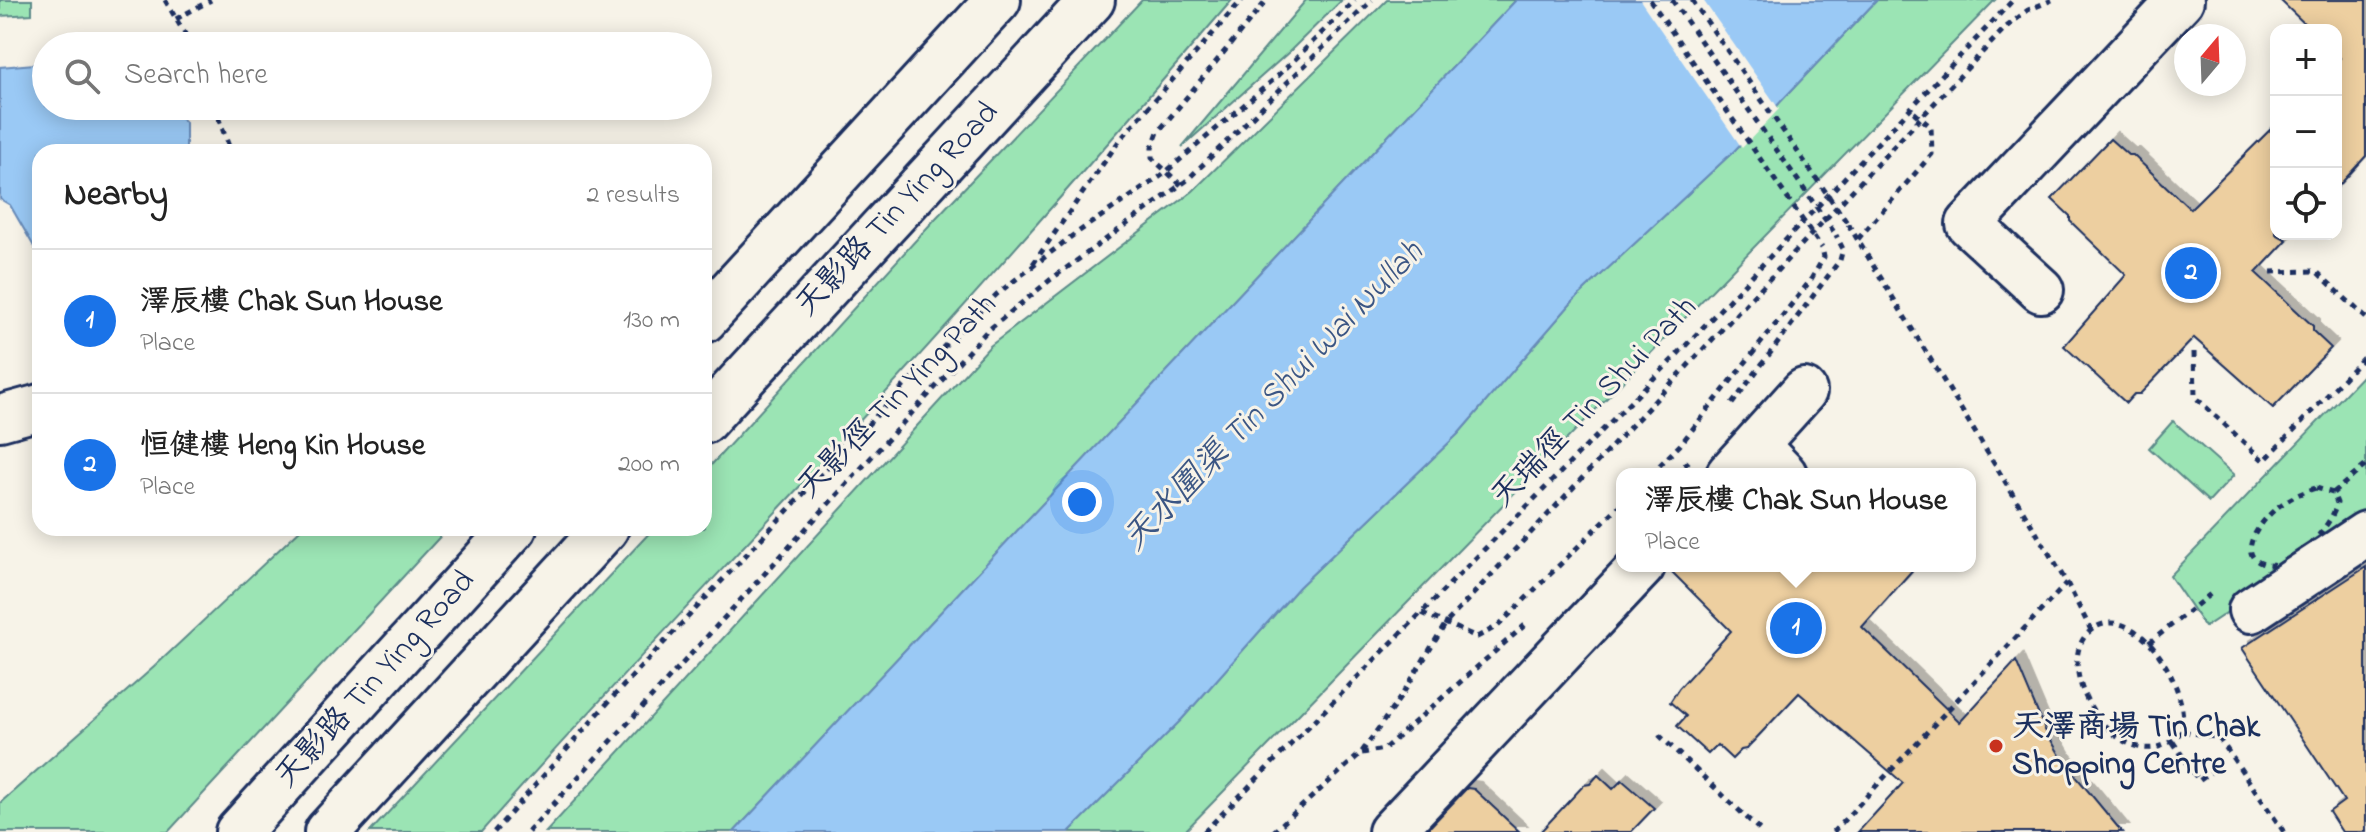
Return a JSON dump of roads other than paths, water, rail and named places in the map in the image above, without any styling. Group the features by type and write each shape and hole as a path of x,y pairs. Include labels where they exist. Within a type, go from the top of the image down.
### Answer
{"main road":[{"path":"712,311 998,0"},
{"name":"天影路 Tin Ying Road","path":"712,412 1092,0"},
{"path":"2041,290 1969,224 2181,0"},
{"path":"1740,463 1804,391"},
{"path":"0,418 32,409"},
{"path":"2236,598 2366,534"},
{"name":"天影路 Tin Ying Road","path":"238,832 507,536"},
{"name":"天影路 Tin Ying Road","path":"327,832 599,536"},
{"path":"1391,832 1636,572"}],"water":[{"name":"天水圍渠 Tin Shui Wai Nullah","path":"1516,0 1877,0 1734,151 1574,300 1458,434 1299,587 1182,719 1069,832 734,832"},
{"path":"32,64 32,120 183,120 186,123 186,144 32,144 32,243 10,205 0,199 0,67"}],"place":[{"name":"恒健樓 Heng Kin House","path":"2191,273"},
{"name":"澤辰樓 Chak Sun House","path":"1796,628"},
{"name":"天澤商場 Tin Chak Shopping Centre","path":"1996,746"}]}
